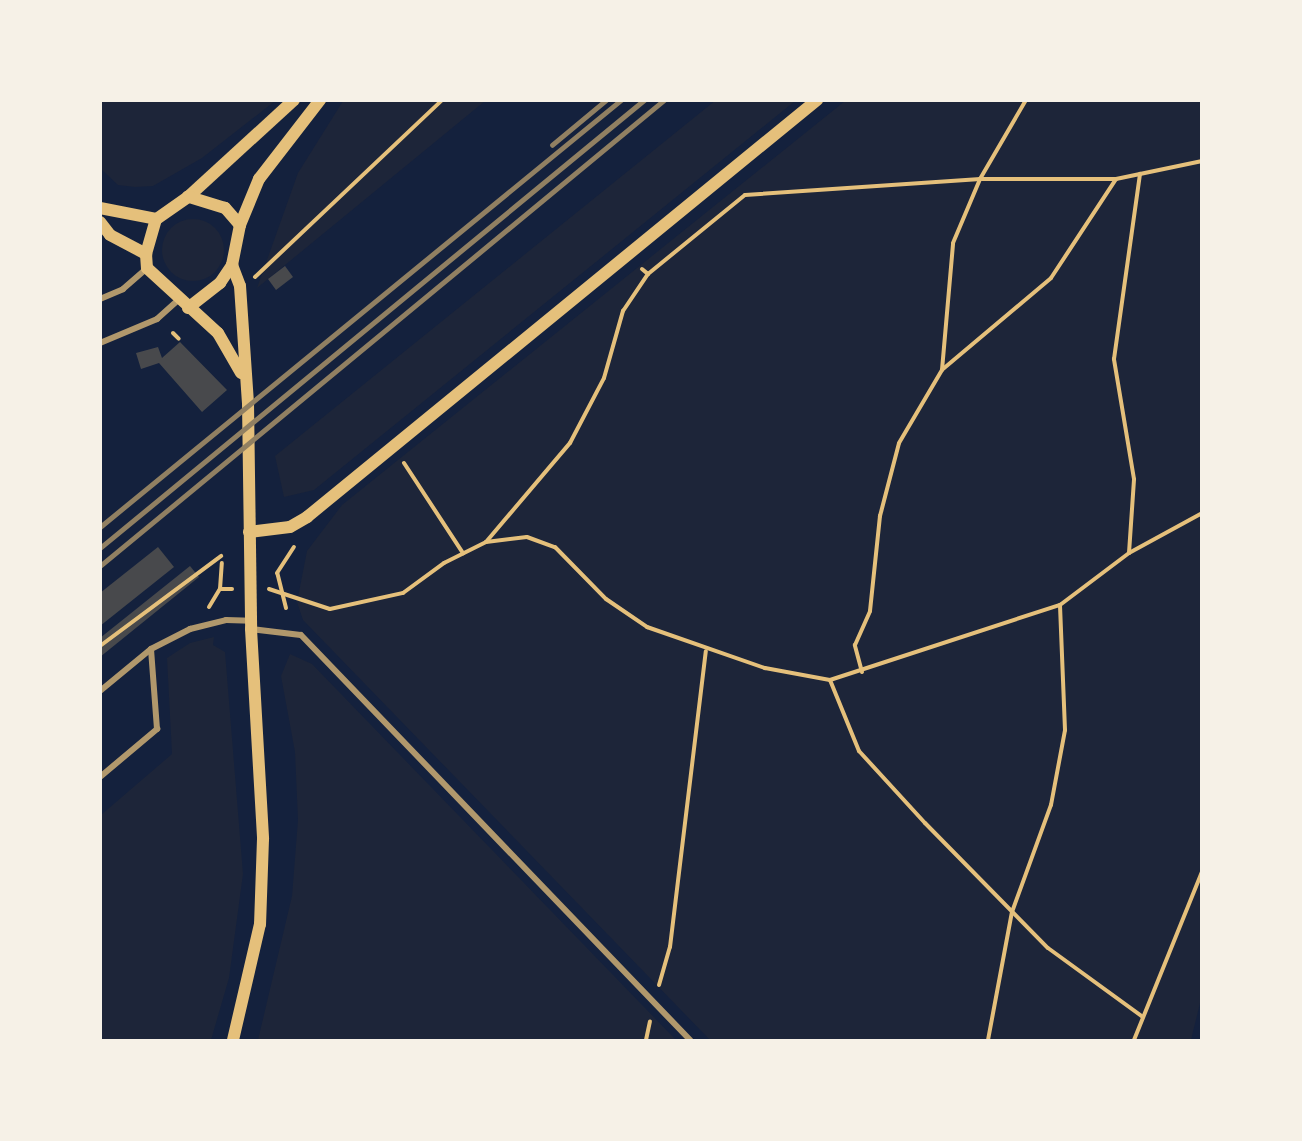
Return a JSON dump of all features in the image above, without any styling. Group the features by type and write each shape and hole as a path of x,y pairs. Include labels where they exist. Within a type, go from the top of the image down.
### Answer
{"main road":[{"path":"244,380 218,333 183,304 147,268 146,254 156,219 188,197 294,100"},
{"path":"183,304 220,283 232,265 240,225 259,180 320,100"},
{"path":"249,532 290,527 628,257 817,100"},
{"path":"188,197 225,208 240,225"},
{"path":"100,208 156,219"},
{"path":"100,222 110,235 146,254"},
{"path":"232,265 240,286 251,625 263,838 260,924 233,1041"}],"street":[{"path":"100,299 123,289 147,268"},
{"path":"100,343 156,319 183,304"},
{"path":"100,691 151,649 190,629 226,620 288,630 307,641 690,1041"},
{"path":"100,777 157,729 151,649"}],"path":[{"path":"434,108 436,100"},
{"path":"255,277 442,100"},
{"path":"942,370 953,243 980,179 1026,100"},
{"path":"486,542 570,443 604,378 623,311 648,274 745,195 980,179 1116,180 1202,161"},
{"path":"1129,553 1134,479 1114,359 1140,174"},
{"path":"862,672 855,645 870,611 880,516 899,443 942,370 1051,278 1116,180"},
{"path":"628,257 648,274"},
{"path":"173,333 179,339"},
{"path":"393,447 463,553"},
{"path":"269,589 278,589 330,609 403,593 463,553 486,542 527,537 555,547 606,599 647,627 706,651 830,680 862,672 1060,605 1129,553 1202,513"},
{"path":"100,646 221,556"},
{"path":"208,606 220,589 222,563"},
{"path":"281,564 278,589 286,608"},
{"path":"220,589 227,589"},
{"path":"988,1041 1012,912 1051,805 1065,730 1060,605"},
{"path":"646,1041 670,947 706,651"},
{"path":"830,680 859,751 1048,948 1143,1017"},
{"path":"1134,1041 1202,872"}],"shaded area":[{"path":"716,100 795,101 314,490 284,497 275,456"},
{"path":"100,101 275,101 202,158 153,186 135,187 118,185 101,169"},
{"path":"343,101 485,101 257,288 298,173"},
{"path":"845,101 1201,101 1202,995 1191,1040 710,1040 303,620 297,602 307,551 342,505"},
{"path":"193,219 210,224 215,228 219,233 224,250 219,267 215,272 210,276 193,281 176,276 171,272 167,267 162,250 167,233 171,228 176,224"},
{"path":"214,637 213,645 225,652 243,874 229,978 211,1040 101,1040 101,815 172,754 167,658 190,643"},
{"path":"290,654 312,664 676,1040 258,1040 292,896 298,820 295,752 281,676"}],"building":[{"path":"285,266 293,277 276,290 268,279"},
{"path":"180,342 227,390 202,412 159,363 141,369 136,353 158,347 162,358"},
{"path":"158,547 174,567 100,626 100,593"},
{"path":"190,566 199,577 100,657 100,638"}],"railway":[{"path":"552,145 606,100"},
{"path":"100,527 621,100"},
{"path":"100,548 644,100"},
{"path":"100,566 664,100"}]}
